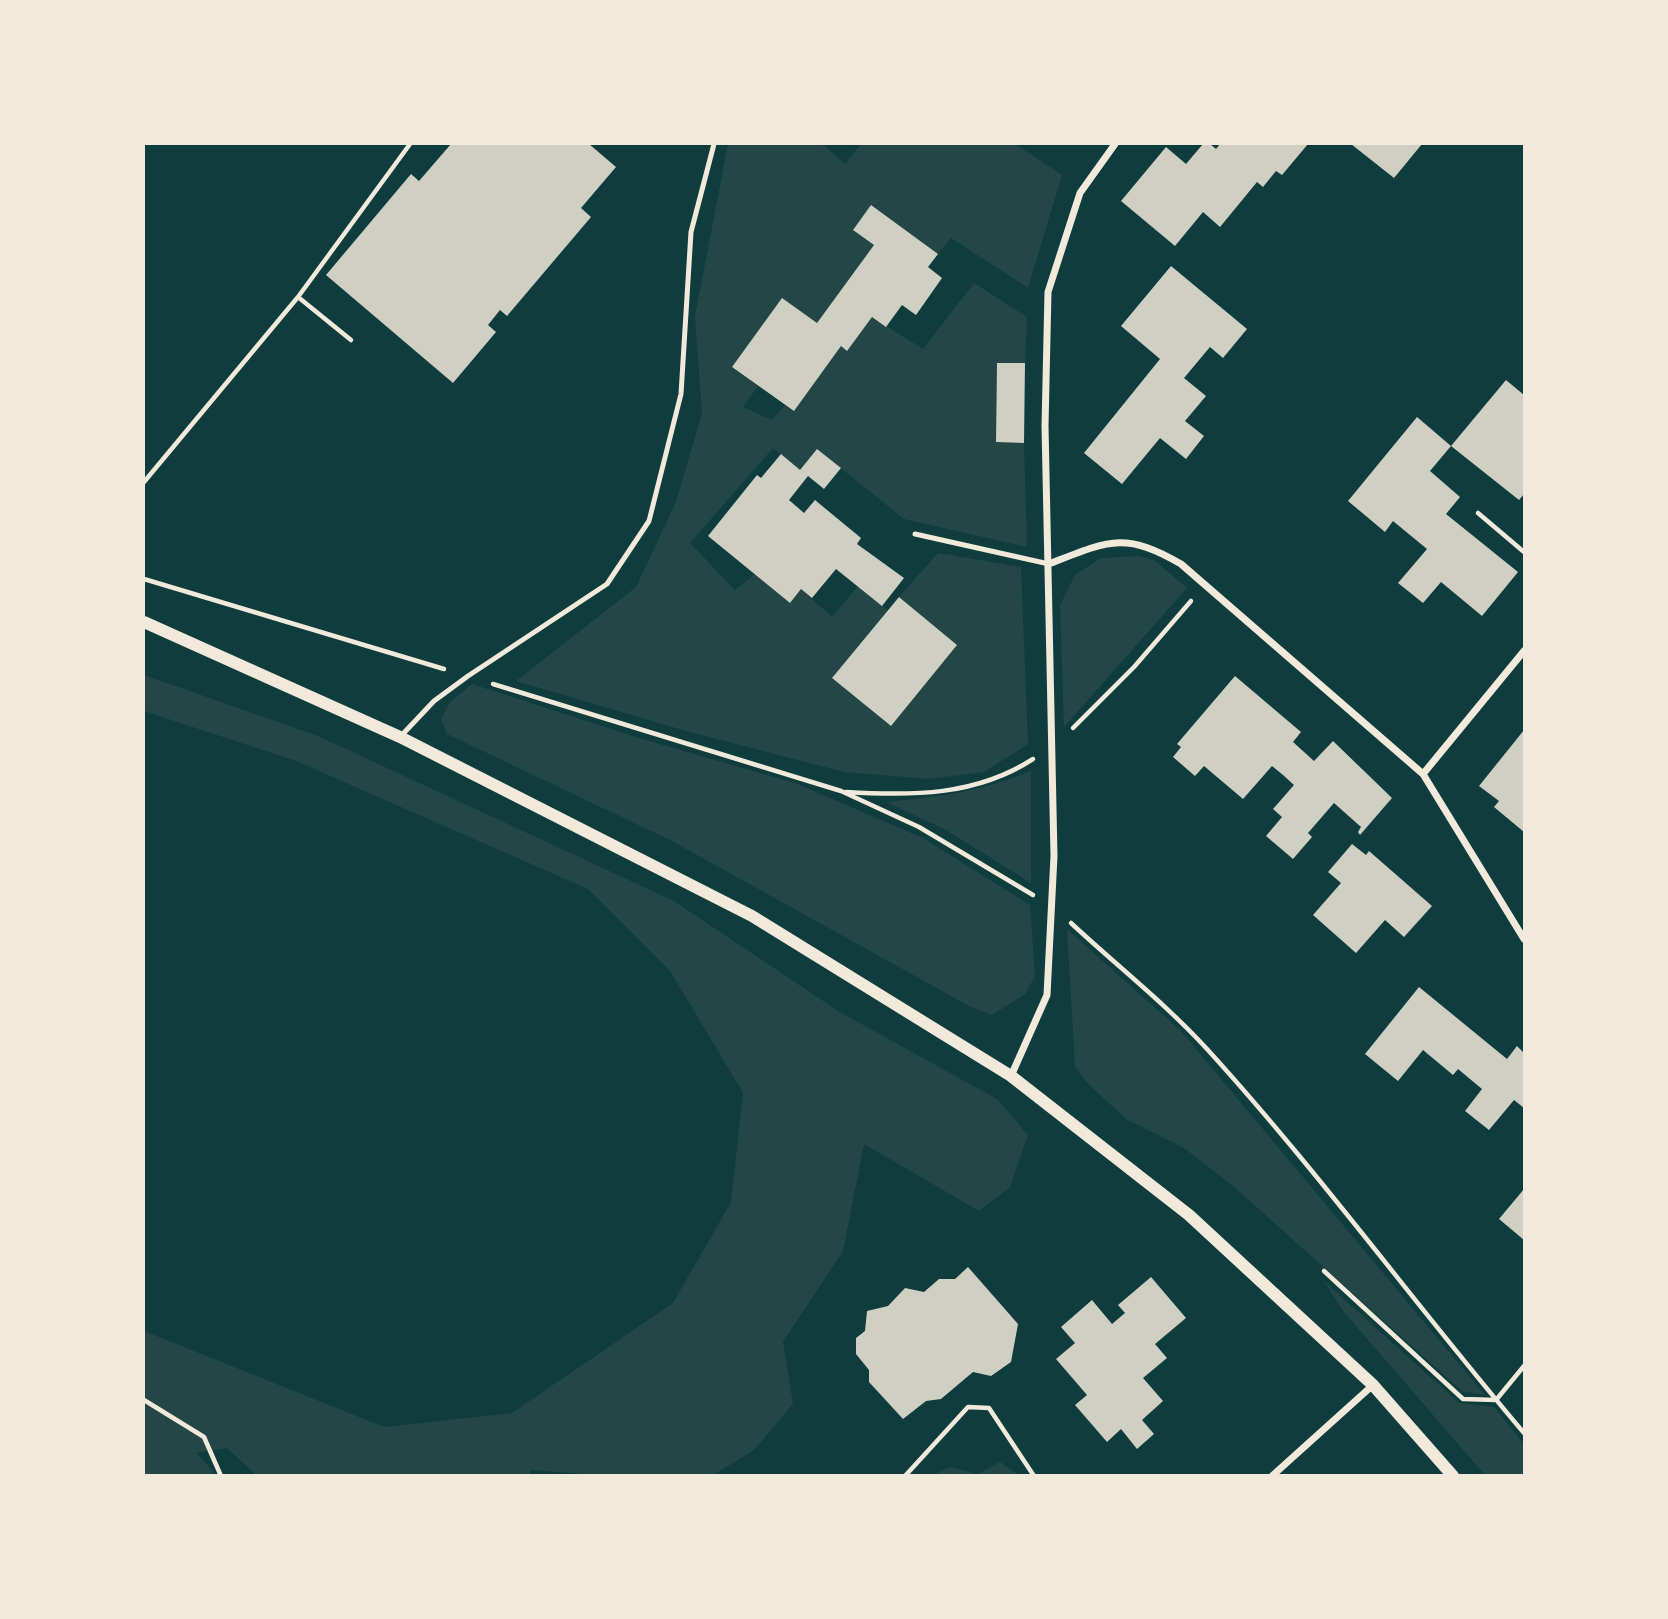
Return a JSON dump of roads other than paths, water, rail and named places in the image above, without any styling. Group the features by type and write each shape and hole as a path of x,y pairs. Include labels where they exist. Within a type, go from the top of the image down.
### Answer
{"street":[{"path":"1011,1076 1048,995 1054,856 1045,426 1048,292 1080,193 1115,144"},
{"path":"1049,564 1119,540 1150,546 1181,565 1423,774 1524,939"},
{"path":"144,622 400,737 752,916 1011,1076 1189,1215 1373,1385 1453,1475"},
{"path":"1423,774 1524,651"},
{"path":"1272,1475 1373,1385"}],"lane":[{"path":"400,737 434,701 607,584 649,521 681,394 691,232 714,144"},
{"path":"915,534 1049,564"}]}
